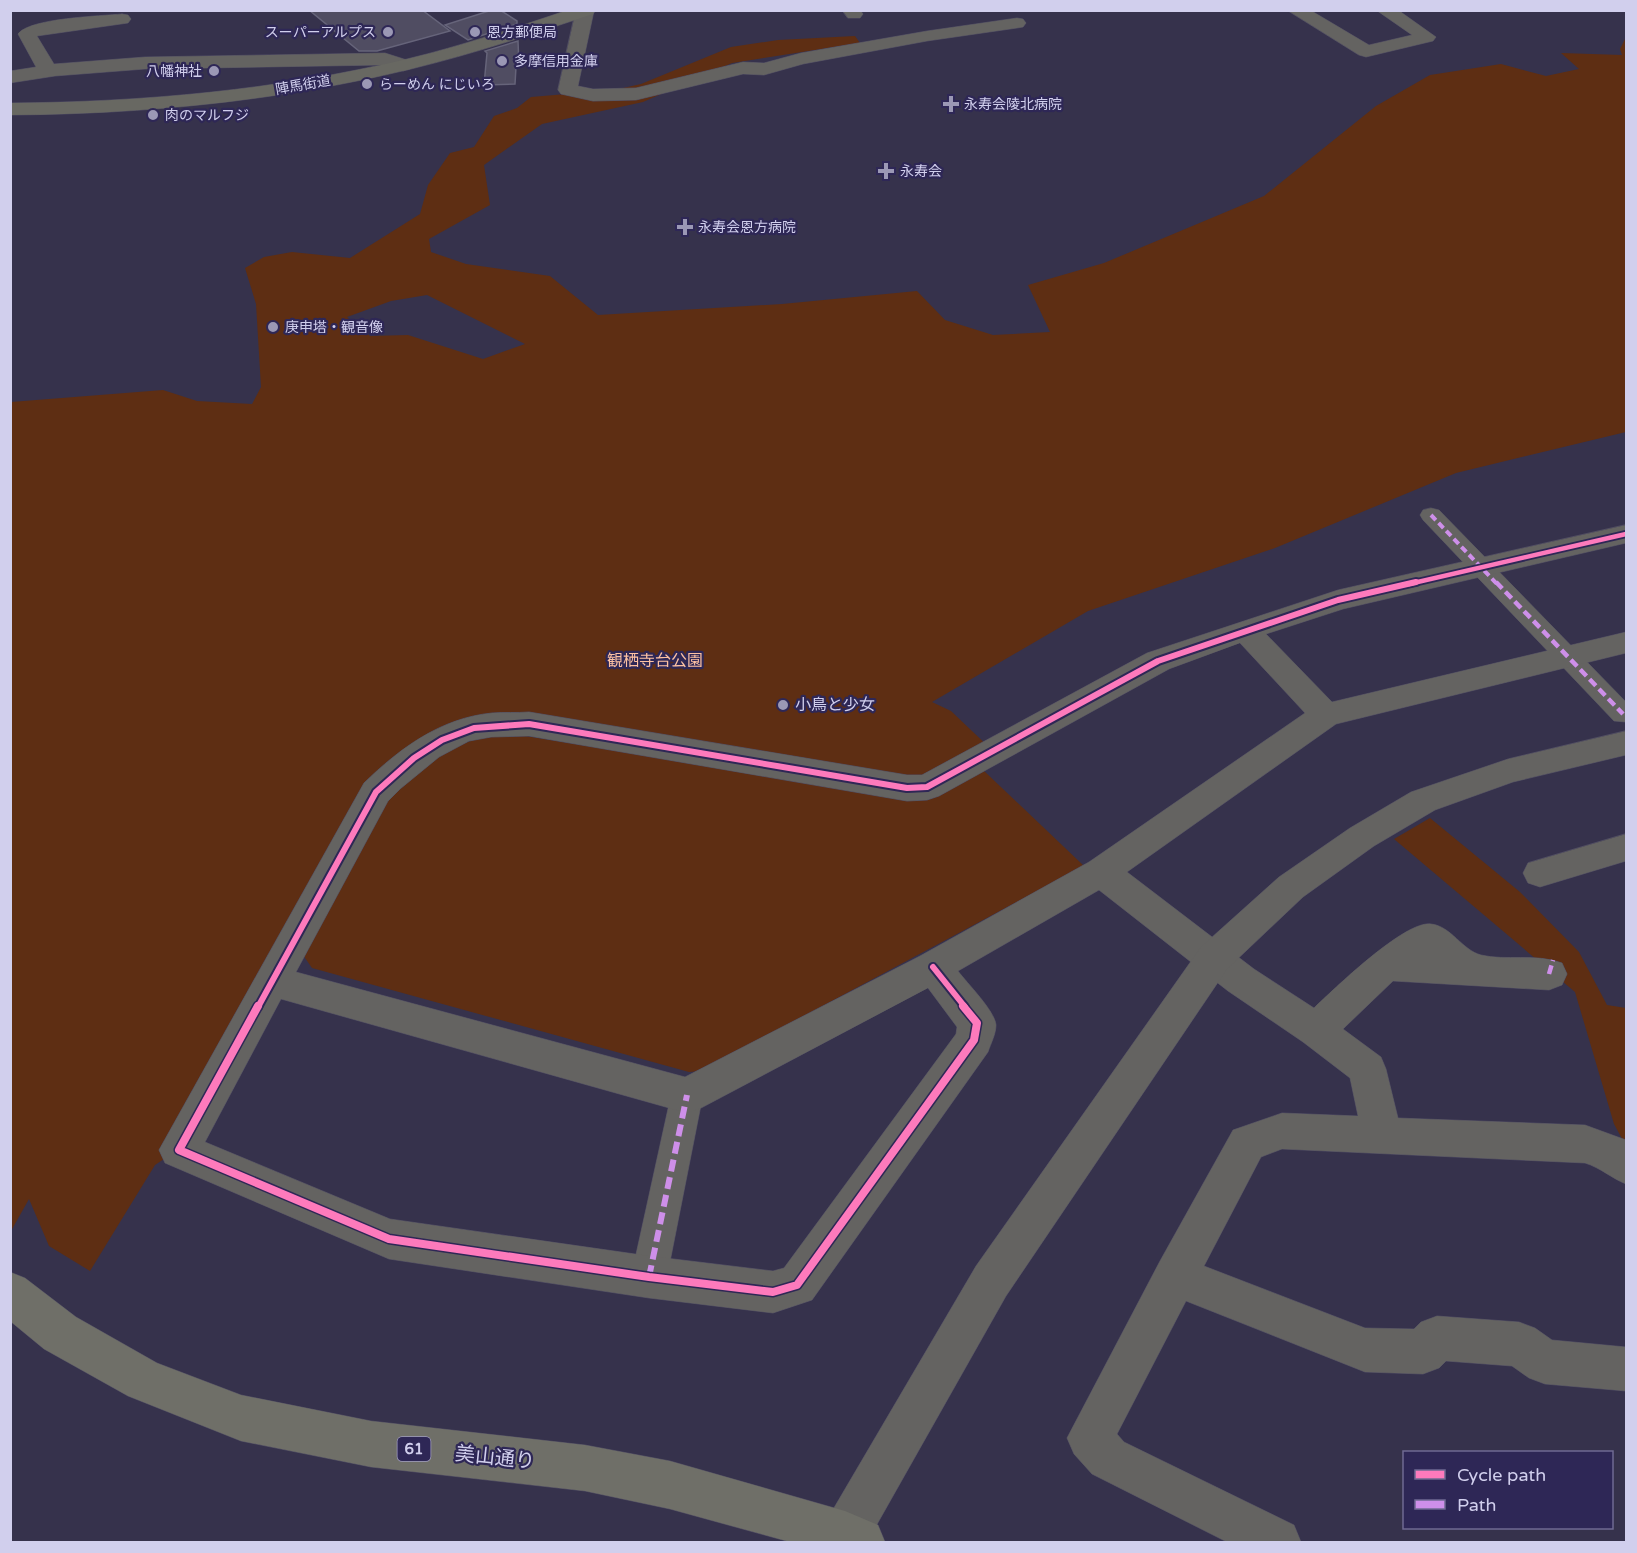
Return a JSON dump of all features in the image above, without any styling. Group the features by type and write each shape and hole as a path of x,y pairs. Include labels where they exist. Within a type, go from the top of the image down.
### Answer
{"main road":[{"name":"陣馬街道","path":"10,109 107,107 207,99 334,80 475,46 586,11"},
{"name":"美山通り","path":"10,1293 60,1333 144,1380 241,1418 371,1444 585,1468 670,1485 850,1540"}],"street":[{"path":"586,11 568,90 607,96 651,91 743,68 764,69 801,59 927,36 968,32 1017,23 1003,10"},
{"path":"1296,10 1366,51 1427,37 1385,10"},
{"path":"48,71 27,34 37,29 122,19"},
{"path":"10,76 48,71 179,62 331,61 370,58 385,59 403,65"},
{"path":"850,1540 991,1281 1214,958 1291,887 1362,837 1423,801 1625,729 1568,657 1431,515"},
{"path":"933,967 977,1023 974,1040 797,1285 773,1292 389,1239 179,1149 376,792 401,766 436,743 490,725 529,724 907,788 927,787 1158,661 1338,600 1626,534"},
{"path":"1245,630 1326,716"},
{"path":"273,981 687,1095 933,967 1101,872 1326,716 1626,643"},
{"path":"1540,873 1626,848"},
{"path":"1101,872 1241,980 1316,1030 1367,1069 1382,1135"},
{"path":"1316,1030 1385,965 1471,969 1551,967"},
{"path":"649,1276 687,1095"},
{"path":"1277,1542 1108,1458 1090,1438 1247,1143 1282,1131 1585,1144 1615,1154 1626,1165"},
{"path":"1175,1276 1365,1350 1423,1352 1437,1338 1519,1344 1545,1362 1626,1369"}],"green space":[{"name":"観栖寺台公園","path":"855,36 860,43 732,63 643,102 542,124 484,165 490,205 429,239 431,252 466,264 550,276 598,315 782,304 917,291 945,320 993,335 1050,332 1028,285 1104,263 1264,196 1376,106 1430,75 1501,64 1546,76 1579,69 1561,53 1622,55 1620,49 1626,37 1626,432 1456,473 1275,548 1088,611 932,702 951,711 993,751 927,787 490,725 401,766 179,1149 155,1165 90,1271 49,1246 29,1199 11,1231 11,402 163,390 197,401 252,404 261,387 256,304 245,268 264,257 292,252 350,258 420,214 428,185 450,153 474,147 494,116 517,108 531,97 614,90 641,84 731,47 778,40","holes":["427,295 525,344 483,359 408,335 370,336 347,317 391,301"]},
{"path":"506,733 904,796 982,769 1084,866 701,1071 689,1072 312,968 303,955 385,800 450,748 480,738"},
{"path":"1430,818 1520,892 1579,952 1607,1005 1626,1008 1626,1146 1614,1124 1575,992 1394,839"}],"building":[{"name":"スーパーアルプス","path":"309,10 422,10 450,31 377,51 359,51"},
{"name":"恩方郵便局","path":"492,10 500,10 517,21 517,24 468,40 445,25"},
{"name":"多摩信用金庫","path":"518,41 519,67 516,67 515,84 484,85 487,53 485,51"}],"marked path":[{"path":"1431,515 1623,714"},
{"path":"1549,974 1553,960"},
{"path":"649,1277 687,1095"}],"cycle path":[{"path":"933,967 977,1023 974,1040 797,1285 773,1292 649,1277 389,1239 179,1150 376,792 400,768 428,748 458,733 491,725 529,724 907,788 927,787 1158,661 1338,600 1626,534"}],"place":[{"name":"スーパーアルプス","path":"388,32"},
{"name":"恩方郵便局","path":"475,32"},
{"name":"多摩信用金庫","path":"502,61"},
{"name":"八幡神社","path":"214,71"},
{"name":"らーめん にじいろ","path":"367,84"},
{"name":"永寿会陵北病院","path":"951,104"},
{"name":"肉のマルフジ","path":"153,115"},
{"name":"永寿会","path":"886,171"},
{"name":"永寿会恩方病院","path":"685,227"},
{"name":"庚申塔・観音像","path":"273,327"},
{"name":"小鳥と少女","path":"783,705"}]}
